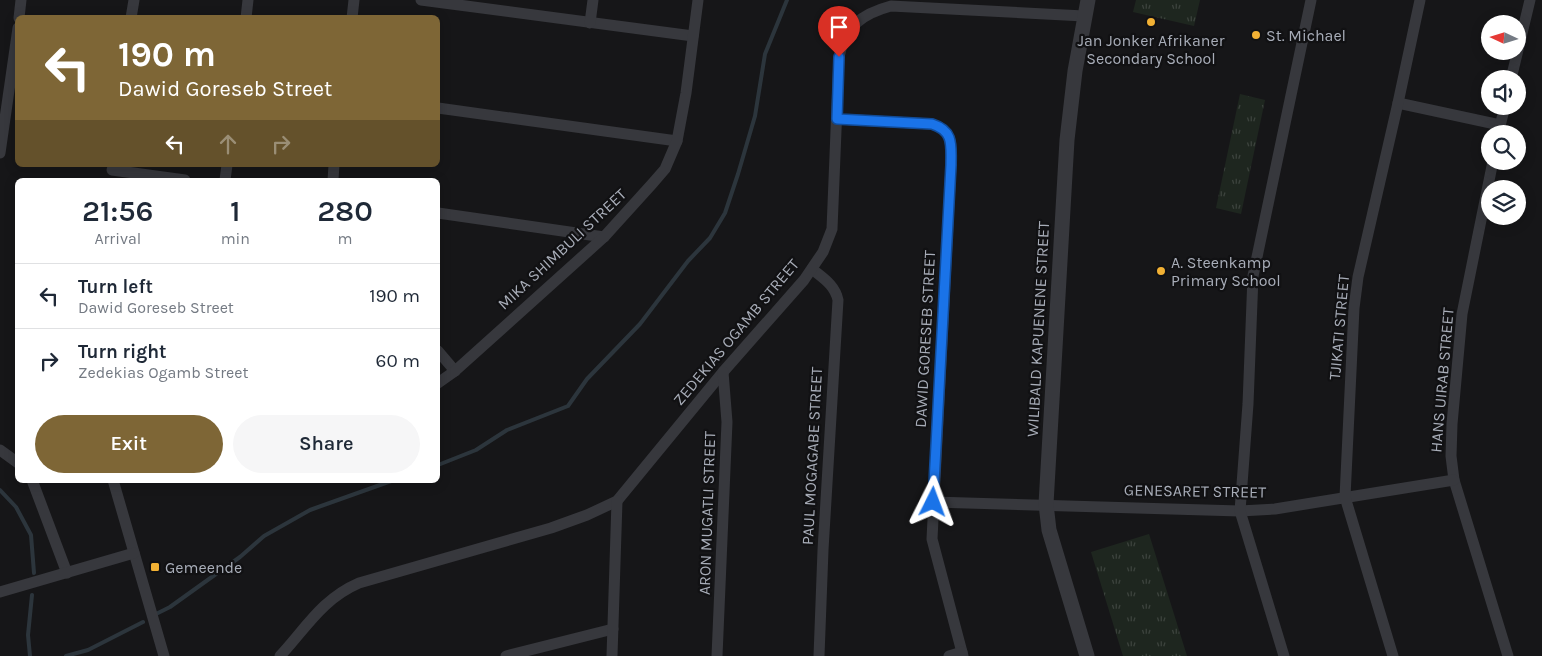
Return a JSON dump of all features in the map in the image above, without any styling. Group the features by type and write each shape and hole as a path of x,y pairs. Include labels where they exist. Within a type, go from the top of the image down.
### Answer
{"street":[{"path":"20,15 22,0"},
{"path":"132,15 134,0"},
{"path":"246,15 248,0"},
{"path":"352,15 354,0"},
{"path":"422,0 693,36"},
{"path":"590,23 592,0"},
{"name":"MIKA SHIMBULI STREET","path":"440,382 455,371 604,236 659,176 669,160 677,141 698,0"},
{"name":"WILIBALD KAPUENENE STREET","path":"1087,656 1049,530 1046,504 1068,132 1075,71 1088,0"},
{"path":"1284,656 1240,510 1248,404 1254,270 1311,0"},
{"name":"TJIKATI STREET","path":"1393,656 1345,497 1356,292 1420,0"},
{"path":"1514,70 1530,0"},
{"name":"ZEDEKIAS OGAMB STREET","path":"280,656 324,605 347,588 551,528 587,515 617,501 723,372 804,280 827,244 832,229 838,71 842,45 846,34 855,24 871,12 891,6 1084,16"},
{"path":"0,154 15,49"},
{"path":"1398,103 1483,125"},
{"path":"440,108 677,141"},
{"name":"DAWID GORESEB STREET","path":"837,119 932,124 946,130 949,137 951,165 932,539 962,654"},
{"name":"HANS UIRAB STREET","path":"1491,170 1462,314 1451,456 1454,480 1508,656"},
{"path":"112,172 168,178"},
{"path":"440,213 604,236"},
{"name":"PAUL MOGAGABE STREET","path":"812,269 833,286 838,300 823,550 819,656"},
{"path":"440,353 455,371"},
{"name":"ARON MUGATLI STREET","path":"717,656 727,422 723,372"},
{"path":"0,450 15,461"},
{"name":"GENESARET STREET","path":"933,502 1240,510 1275,509 1454,480"},
{"path":"33,483 67,572"},
{"path":"114,483 164,656"},
{"path":"612,656 617,501"},
{"path":"0,592 134,553"},
{"path":"506,656 613,629"},
{"path":"949,656 962,654"}],"green space":[{"path":"1136,0 1200,0 1194,26 1133,12"},
{"path":"1240,94 1265,100 1241,214 1216,208"},
{"path":"1149,534 1187,656 1123,656 1091,552"}],"waterway":[{"path":"440,464 476,450 507,430 568,406 587,379 640,324 688,261 710,238 725,213 738,174 755,116 765,54 787,0"},
{"path":"156,614 170,607 240,557 264,536 310,510 386,483"},
{"path":"0,490 16,507 31,535 34,573"},
{"path":"30,656 28,635 32,595"},
{"path":"66,656 88,650 143,622"}],"place":[{"name":"Jan Jonker Afrikaner Secondary School","path":"1151,22"},
{"name":"St. Michael","path":"1256,35"},
{"name":"A. Steenkamp Primary School","path":"1161,271"},
{"name":"Gemeende","path":"155,567"}],"route":[{"path":"839,57 837,119 932,124 946,130 949,137 951,165 933,502"}]}
